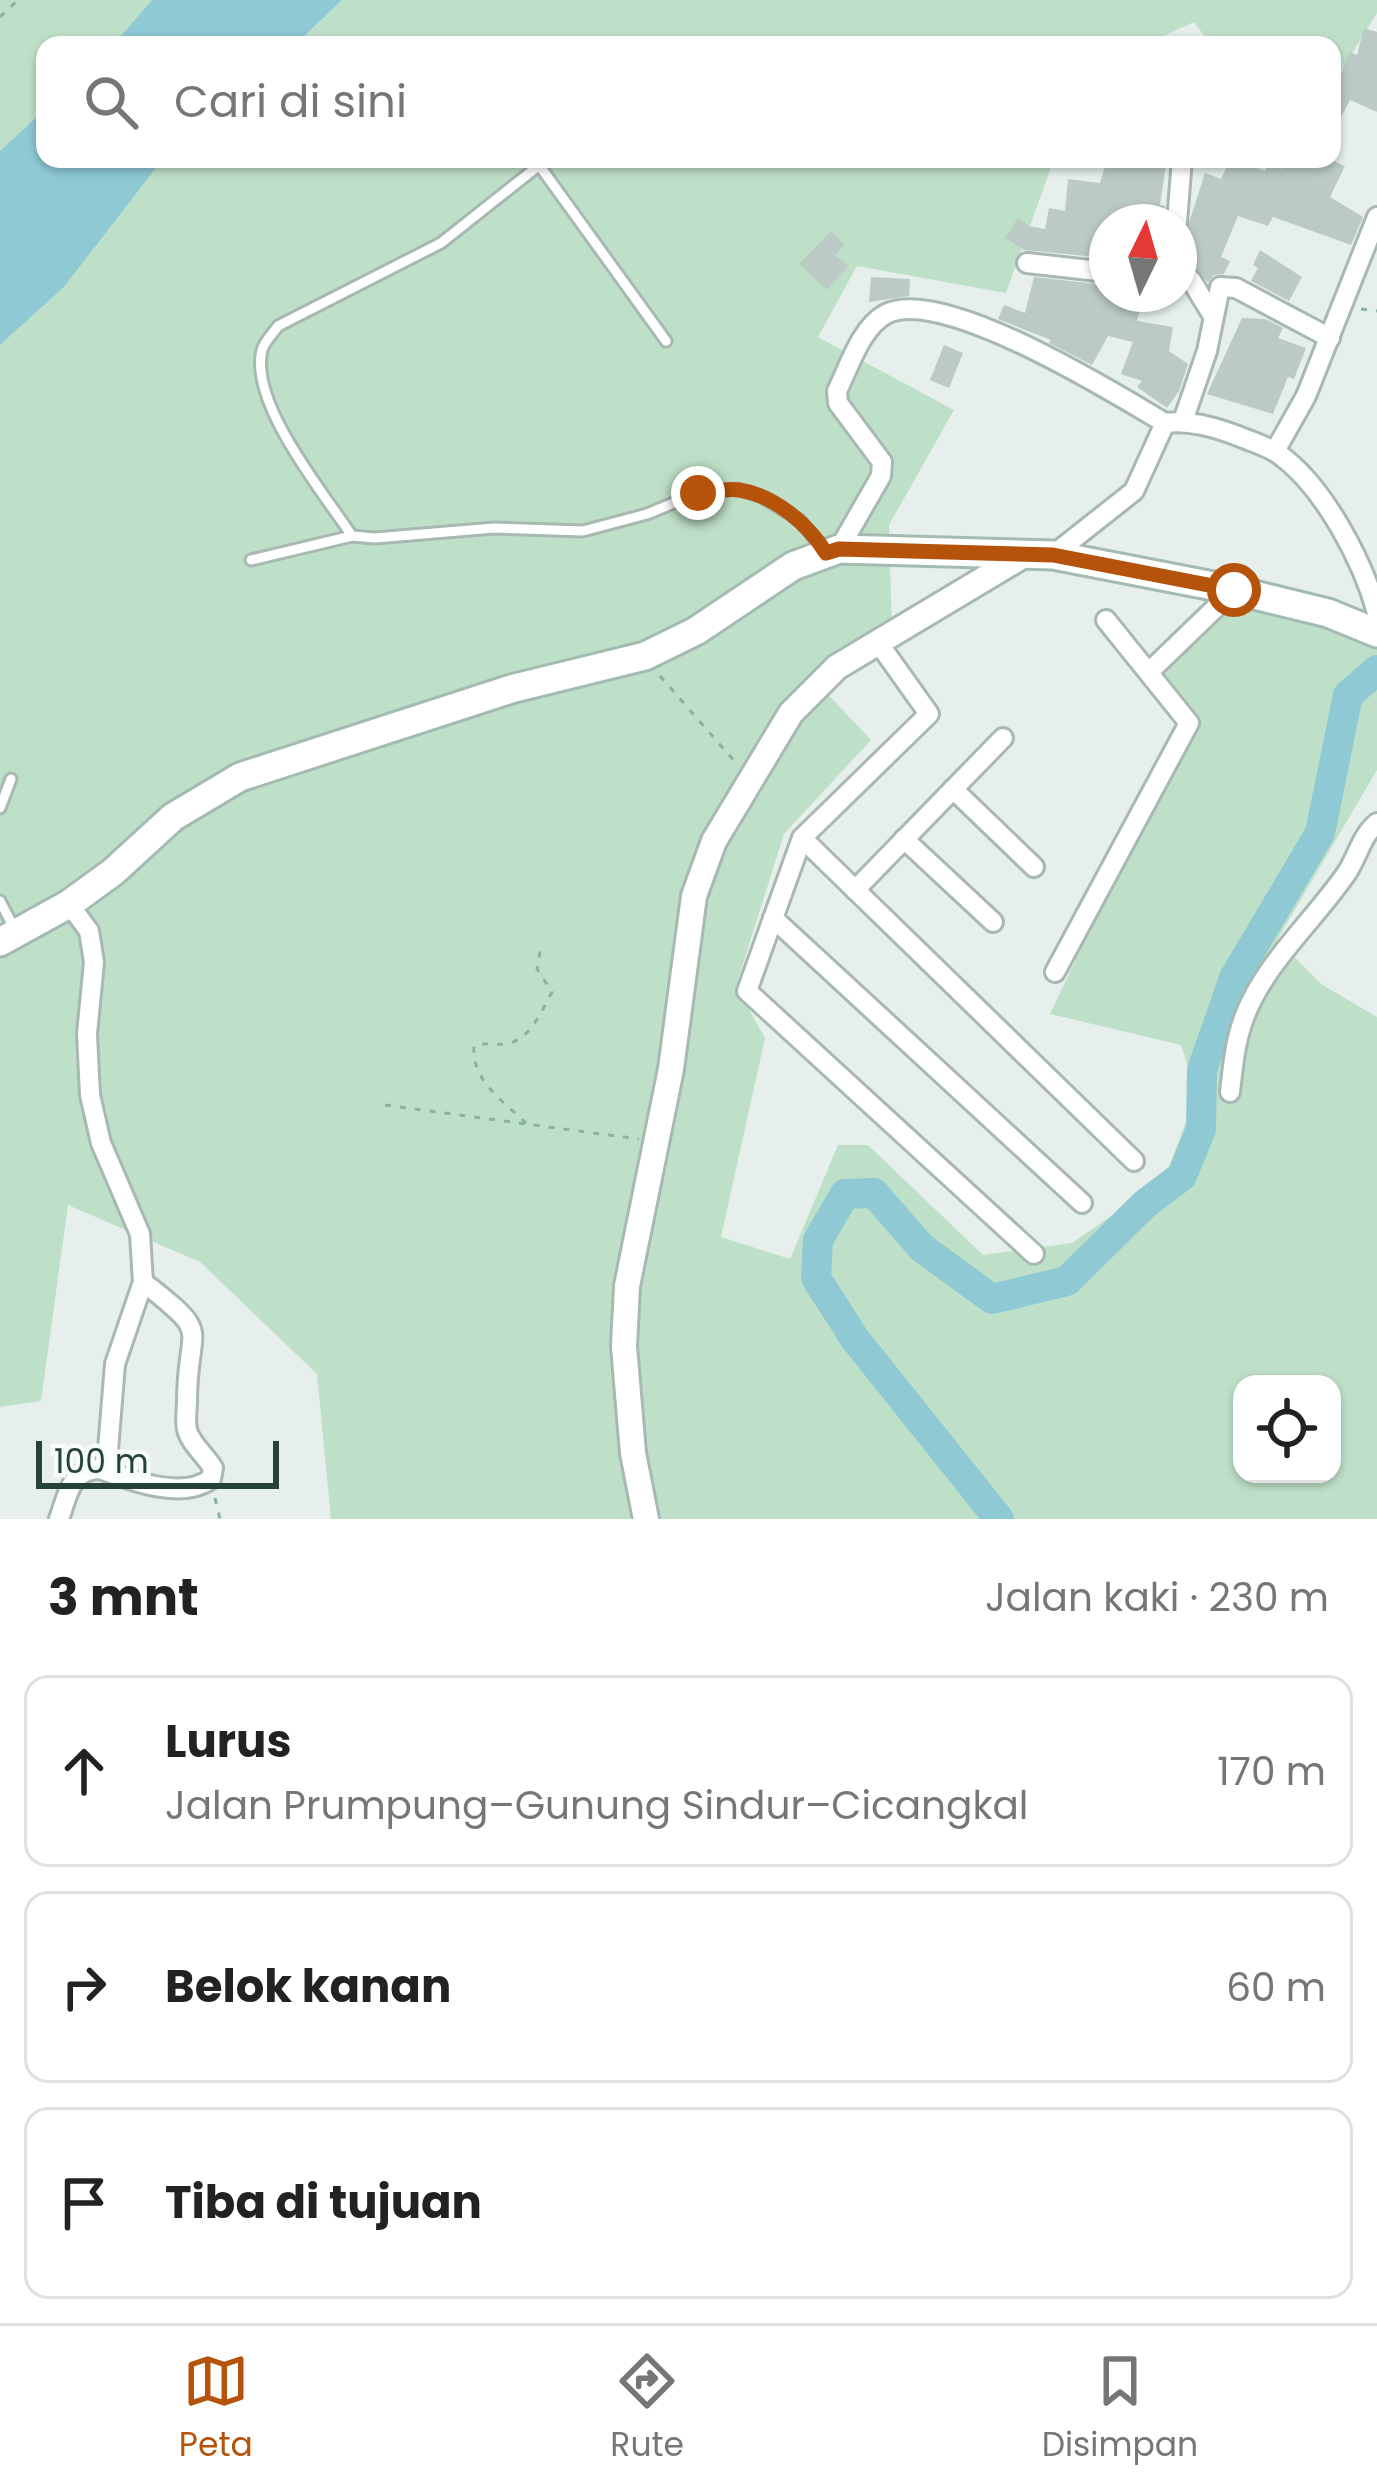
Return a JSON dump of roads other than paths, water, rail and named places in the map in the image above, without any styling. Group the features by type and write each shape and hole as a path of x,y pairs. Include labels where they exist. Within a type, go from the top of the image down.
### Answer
{"main road":[{"path":"8,937 69,904 113,872 173,817 240,777 511,689 645,656 696,631 793,566 832,551 1053,555 1234,590 1328,613 1377,633"}],"street":[{"path":"1178,204 1181,168"},
{"path":"1275,452 1306,396 1377,217"},
{"path":"1027,262 1089,270"},
{"path":"1053,555 1135,491 1207,351 1220,287 1228,285 1330,338"},
{"path":"1197,290 1213,316"},
{"path":"832,551 881,476 882,462 838,403 837,391 872,324 890,311 926,310 978,325 1174,422 1226,432 1275,452 1312,487 1353,550 1377,613"},
{"path":"646,1519 633,1453 624,1346 627,1286 671,1069 694,896 714,841 802,701 837,667 1024,555"},
{"path":"1148,672 1234,590"},
{"path":"1055,972 1190,723 1106,620"},
{"path":"877,640 928,714 802,838 747,991 1034,1254"},
{"path":"855,890 1003,737"},
{"path":"953,789 1034,867"},
{"path":"1230,1092 1235,1044 1246,1012 1377,823"},
{"path":"802,838 1134,1161"},
{"path":"904,839 994,922"},
{"path":"69,904 88,932 94,962 87,1034 90,1095 101,1143 140,1234 143,1282 115,1364 107,1462 100,1469"},
{"path":"773,918 1082,1203"},
{"path":"59,1519 74,1477 84,1469 176,1489 198,1489 212,1479 213,1468 187,1433 187,1379 194,1329 183,1313 143,1282"}],"lane":[{"path":"352,536 276,422 264,394 262,349 278,326 441,243 535,168"},
{"path":"547,168 666,341"},
{"path":"251,560 352,536 494,528 583,531 647,514 698,493 737,489 760,496 800,520 832,551"},
{"path":"0,808 11,779"},
{"path":"0,901 8,937"}],"water":[{"path":"152,0 342,0 304,36 121,36"},
{"path":"36,117 36,168 156,168 64,287 0,345 0,151"}],"waterway":[{"path":"999,1519 855,1339 816,1278 818,1240 845,1194 874,1193 922,1248 992,1299 1067,1281 1145,1204 1182,1176 1201,1129 1202,1070 1234,978 1320,833 1348,695 1377,670"}]}
